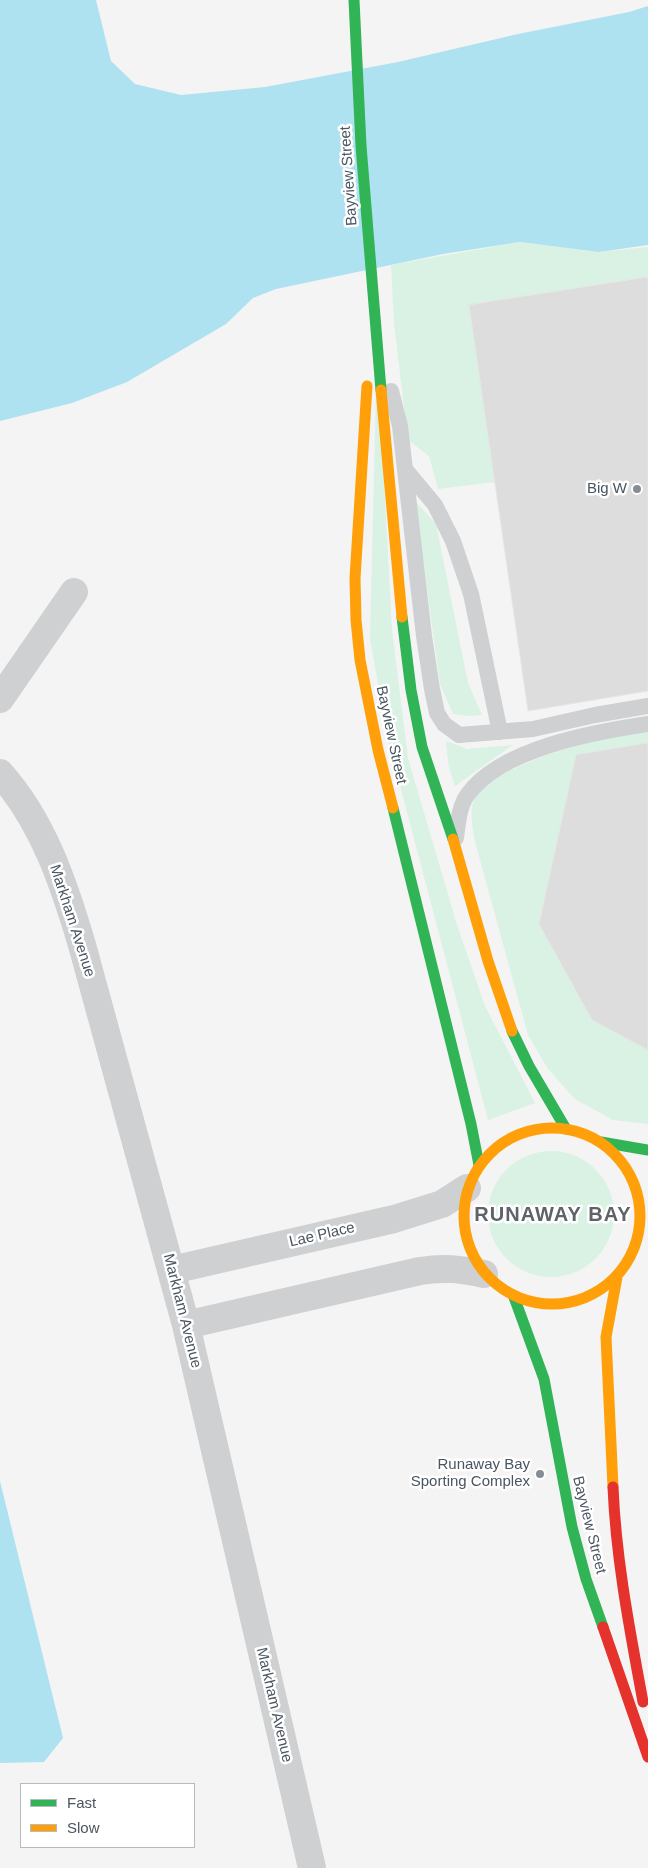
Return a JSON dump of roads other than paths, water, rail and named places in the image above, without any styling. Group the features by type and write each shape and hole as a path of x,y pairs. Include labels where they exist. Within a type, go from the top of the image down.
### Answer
{"main road":[{"name":"Bayview Street","path":"345,0 355,48"},
{"name":"Bayview Street","path":"354,0 355,48 373,301 402,618 411,688 426,762 455,846 486,956 511,1029 566,1129"},
{"name":"Bayview Street","path":"373,301 355,578 356,620 360,660 378,750 470,1124 473,1177"},
{"path":"541,1128 566,1129 584,1134 600,1142 622,1162 636,1187 641,1216 636,1244 628,1262 617,1277 599,1291 579,1300 557,1305 535,1303 514,1297 498,1287 484,1274 471,1255 464,1233 463,1210 473,1177 496,1147 517,1135 541,1128"},
{"path":"600,1142 648,1150"},
{"path":"636,1244 648,1237"},
{"name":"Bayview Street","path":"617,1277 606,1337 614,1516 626,1610 648,1730"},
{"name":"Bayview Street","path":"514,1297 544,1379 567,1501 586,1579 648,1757"}],"street":[{"path":"0,699 74,592"},
{"name":"Markham Avenue","path":"0,773 17,792 46,844 67,894 186,1325 312,1868"},
{"name":"Lae Place","path":"172,1270 394,1219 442,1204 473,1177"},
{"path":"186,1325 420,1271 455,1268 484,1274"}],"lane":[{"path":"377,349 400,426 424,636 437,713 444,724 459,735 500,732 533,729 595,715 648,706"},
{"path":"405,469 435,505 452,541 471,594 500,732"},
{"path":"455,846 460,816 467,795 495,770 527,755 571,739 599,732 648,724"}],"water":[{"path":"0,0 96,0 111,61 135,84 181,95 265,87 398,62 518,34 629,12 648,6 648,245 599,252 520,242 443,254 276,289 253,298 226,324 127,382 72,403 0,421"},
{"path":"0,1481 63,1738 44,1762 0,1763"}],"place":[{"name":"Big W","path":"637,489"},
{"name":"Runaway Bay Sporting Complex","path":"540,1474"}],"district":[{"name":"RUNAWAY BAY","path":"553,1215"}]}
